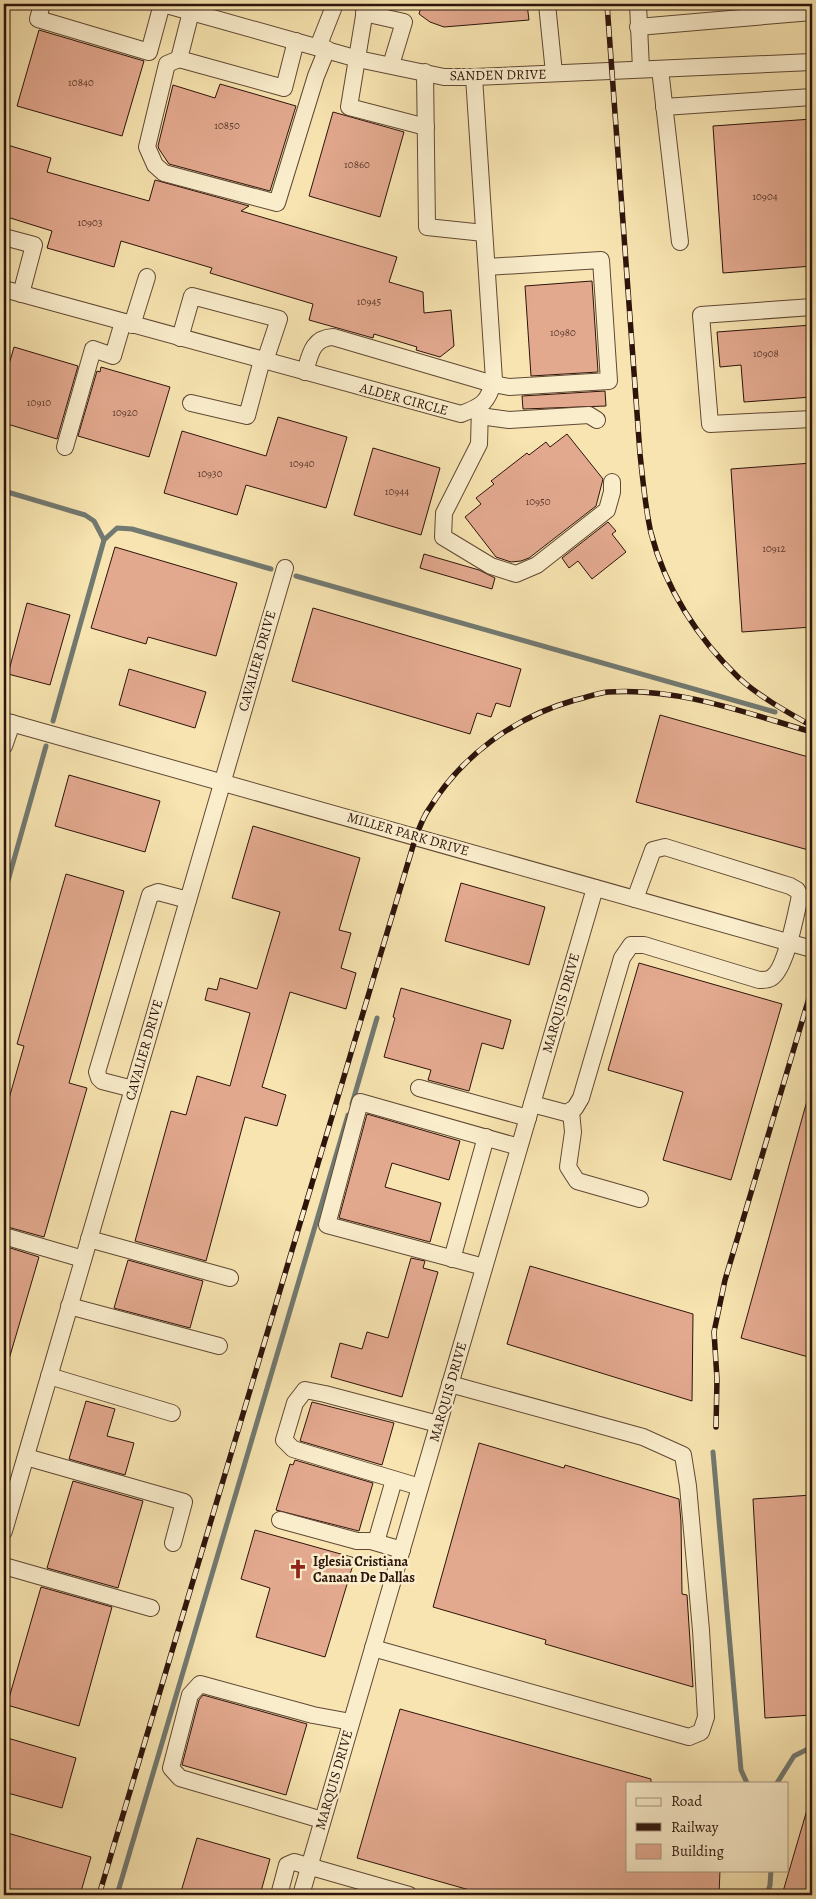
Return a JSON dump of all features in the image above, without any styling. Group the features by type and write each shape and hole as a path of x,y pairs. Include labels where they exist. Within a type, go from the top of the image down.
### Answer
{"street":[{"path":"42,4 38,19 149,52 162,4"},
{"name":"SANDEN DRIVE","path":"162,4 192,8 358,59 444,76 474,77 812,62"},
{"path":"296,40 284,88 179,59 167,64 147,147 155,165 164,174 277,203 316,76 335,4"},
{"path":"547,4 554,73"},
{"path":"638,4 641,70"},
{"path":"179,59 192,8"},
{"path":"391,65 404,22 365,9 349,108 426,127"},
{"path":"638,27 812,12"},
{"path":"660,69 680,242"},
{"path":"425,72 427,227 484,233"},
{"path":"474,77 494,380 490,395 480,412 478,444 444,514 443,537 491,566 516,574 538,565 607,510 612,492 612,482"},
{"path":"664,107 812,97"},
{"path":"4,237 34,245 21,294"},
{"path":"305,372 312,350 318,341 325,337 332,337 509,387 609,381 601,260 487,267"},
{"path":"65,447 93,349 113,356 147,277"},
{"name":"ALDER CIRCLE","path":"4,289 461,414 480,412"},
{"path":"180,338 192,296 278,319 263,360 247,416 191,403"},
{"path":"812,307 701,315 710,424 812,419"},
{"path":"480,412 509,420 589,415 597,420"},
{"name":"CAVALIER DRIVE","path":"4,1531 284,568"},
{"path":"4,746 8,722"},
{"name":"MILLER PARK DRIVE","path":"8,722 812,949"},
{"path":"419,1088 530,1111 566,1113 571,1111 576,1108 581,1098 622,958 631,945 644,946 759,980 773,978 789,943 800,896 797,890 790,886 665,847 653,850 635,899"},
{"name":"MARQUIS DRIVE","path":"301,1895 595,888"},
{"path":"133,1089 102,1081 97,1072 150,895 158,892 188,900"},
{"path":"484,1267 327,1225 360,1102 519,1147"},
{"path":"571,1111 573,1132 568,1167 577,1181 640,1199"},
{"path":"452,1259 486,1137"},
{"path":"4,1236 83,1259"},
{"path":"89,1239 230,1278"},
{"path":"69,1306 219,1346"},
{"path":"49,1376 172,1413"},
{"path":"373,1648 689,1736 700,1732 706,1717 701,1630 688,1486 683,1455 643,1437 450,1384"},
{"path":"419,1491 392,1486 293,1449 284,1440 295,1403 305,1390 438,1424"},
{"path":"26,1457 184,1502 173,1543"},
{"path":"376,1542 392,1486"},
{"path":"280,1520 356,1541 376,1542 402,1550"},
{"path":"4,1566 151,1608"},
{"path":"322,1820 180,1778 171,1768 190,1695 200,1684 312,1715 351,1722"},
{"path":"279,1895 287,1865 294,1862 408,1895"}],"building":[{"path":"422,4 527,4 529,20 444,27 430,22 419,14"},
{"path":"39,30 144,61 122,136 17,106"},
{"path":"220,84 296,106 270,191 169,164 159,149 158,146 173,85 215,98"},
{"path":"333,112 404,132 380,217 309,196"},
{"path":"812,119 812,266 723,273 713,126"},
{"path":"4,144 51,158 47,172 149,201 155,180 249,206 241,211 397,257 389,282 423,292 424,313 451,310 454,346 440,357 416,350 417,347 374,334 373,338 309,320 313,304 210,273 212,268 121,241 114,267 47,248 52,231 4,216"},
{"path":"592,281 598,372 531,376 525,286"},
{"path":"812,325 812,397 744,402 741,365 720,367 717,332"},
{"path":"14,347 78,366 57,439 4,423 4,382"},
{"path":"101,367 170,387 149,457 78,436 97,371 100,372"},
{"path":"605,391 606,406 523,409 522,396"},
{"path":"278,417 347,437 326,508 246,485 237,515 164,493 182,431 266,456"},
{"path":"567,434 603,479 596,506 529,558 511,562 496,557 465,517 481,504 476,498 494,484 491,481 527,453 529,455 546,442 550,447"},
{"path":"373,448 440,468 421,535 354,515"},
{"path":"812,463 812,627 742,632 731,469"},
{"path":"608,522 616,531 612,534 626,552 592,579 578,561 569,568 562,558"},
{"path":"115,547 237,583 216,656 148,637 146,644 91,628"},
{"path":"424,554 479,570 495,578 492,589 420,568"},
{"path":"27,603 70,615 50,685 8,674"},
{"path":"313,608 521,669 510,707 496,703 491,717 477,713 470,734 292,681"},
{"path":"129,669 206,692 195,728 119,705"},
{"path":"660,715 812,758 812,851 636,802"},
{"path":"69,775 160,801 145,852 55,826"},
{"path":"253,826 360,858 339,930 351,933 341,968 356,973 346,1009 290,992 262,1087 286,1095 277,1126 245,1117 206,1261 135,1241 171,1111 186,1115 197,1076 230,1086 250,1013 205,1000 208,988 217,990 220,978 257,989 280,912 232,898"},
{"path":"66,874 124,891 69,1083 87,1088 44,1237 4,1226 4,1116 24,1046 17,1044"},
{"path":"461,883 545,907 529,965 445,941"},
{"path":"639,963 782,1004 731,1180 663,1160 683,1092 608,1070"},
{"path":"401,988 511,1020 503,1049 482,1043 469,1091 428,1080 431,1070 384,1057"},
{"path":"808,1097 812,1098 812,1358 741,1338"},
{"path":"367,1114 460,1141 449,1180 392,1163 385,1187 441,1203 430,1242 339,1218"},
{"path":"4,1246 39,1257 7,1366 4,1365"},
{"path":"411,1258 425,1261 423,1268 438,1272 402,1397 331,1377 340,1343 362,1349 367,1332 388,1338"},
{"path":"128,1260 203,1281 190,1328 114,1308"},
{"path":"530,1266 693,1314 692,1401 507,1344"},
{"path":"86,1401 115,1409 107,1436 134,1443 125,1475 69,1459"},
{"path":"312,1402 394,1423 382,1465 300,1441"},
{"path":"479,1443 564,1468 565,1465 679,1499 682,1594 687,1595 693,1687 545,1644 546,1640 433,1607"},
{"path":"295,1460 373,1483 359,1531 276,1510 290,1464 293,1465"},
{"path":"73,1481 143,1501 118,1588 47,1568"},
{"path":"812,1495 812,1715 765,1718 753,1499"},
{"path":"255,1530 355,1558 325,1657 256,1637 270,1588 241,1579"},
{"path":"41,1587 112,1607 79,1726 7,1705"},
{"path":"203,1695 307,1724 286,1795 182,1765 199,1700"},
{"path":"400,1709 651,1779 651,1782 626,1782 626,1872 720,1872 719,1895 487,1895 357,1858"},
{"path":"4,1737 76,1758 62,1808 4,1792"},
{"path":"809,1803 812,1803 812,1895 782,1895"},
{"path":"4,1832 91,1857 80,1895 4,1895"},
{"path":"197,1838 270,1859 260,1895 180,1895"}],"waterway":[{"path":"4,491 85,515 94,521 104,540"},
{"path":"53,721 104,540 117,528 132,529 271,569"},
{"path":"296,576 775,712"},
{"path":"4,895 46,746"},
{"path":"352,1104 377,1018"},
{"path":"117,1895 348,1115"},
{"path":"713,1452 741,1770 747,1782"},
{"path":"778,1782 794,1756 812,1747"},
{"path":"767,1895 771,1872"}],"railway":[{"path":"607,4 640,454 651,533 657,553 674,593 710,647 739,678 756,692 812,726"},
{"path":"99,1895 416,836 427,812 457,772 492,741 511,728 553,707 600,693 660,693 686,697 812,732"},
{"path":"716,1427 717,1379 714,1332 725,1280 812,988"}],"place":[{"name":"Iglesia Cristiana Canaan De Dallas","path":"298,1569"}]}
